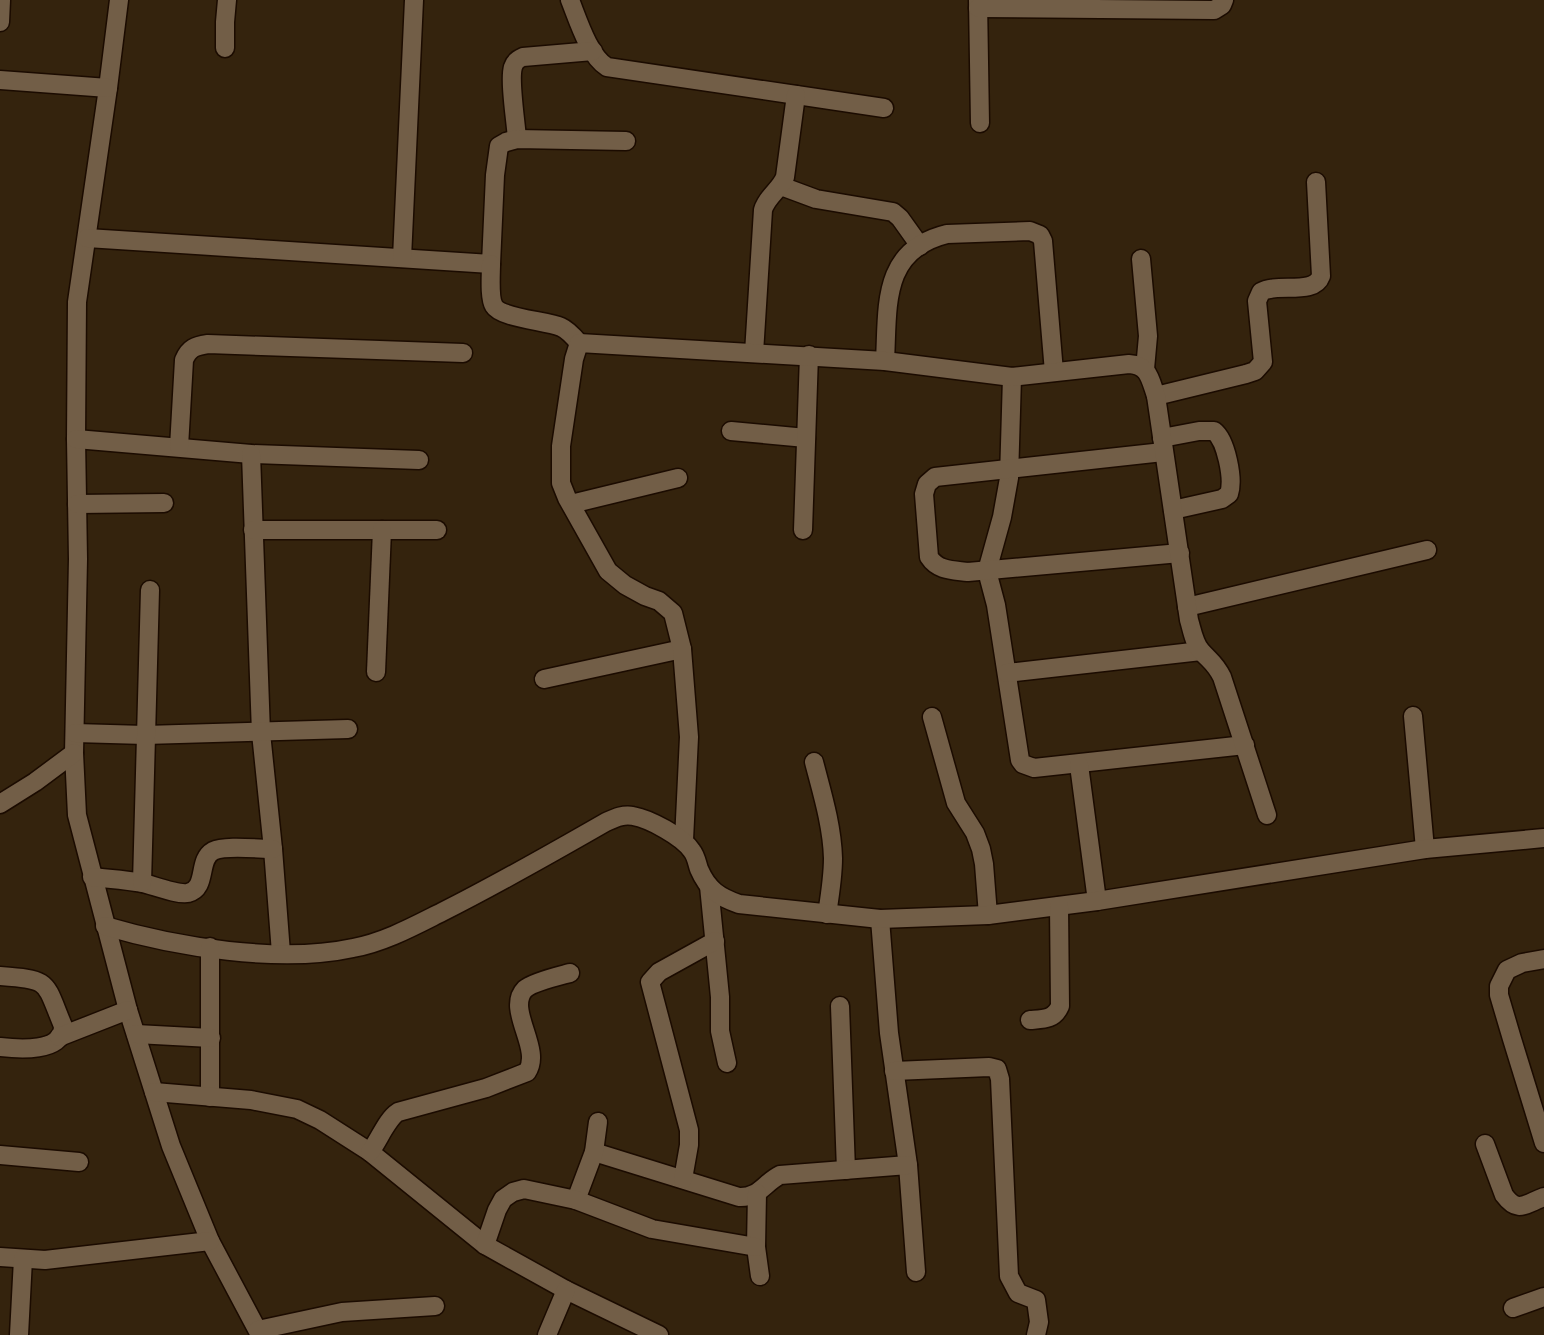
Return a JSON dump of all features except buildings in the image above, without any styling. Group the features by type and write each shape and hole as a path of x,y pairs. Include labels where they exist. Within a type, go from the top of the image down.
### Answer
{"street":[{"path":"0,22 1,0"},
{"path":"119,0 77,302 78,560 74,753 76,816 128,1010 171,1146 210,1241 259,1333 342,1312 435,1306"},
{"path":"225,48 227,0"},
{"path":"402,258 414,0"},
{"path":"570,0 593,51 600,62 607,67 884,108"},
{"path":"980,123 978,4 1207,11 1222,5 1224,0"},
{"path":"517,139 513,68 517,60 523,57 593,51"},
{"path":"0,80 108,88"},
{"path":"754,353 763,210 766,202 781,186 785,177 796,95"},
{"path":"626,141 517,139 499,146 491,264 492,297 496,309 507,314 563,328 579,342 885,361 1012,377 1129,364 1145,369"},
{"path":"1156,396 1246,374 1255,370 1263,362 1257,301 1261,292 1270,288 1311,286 1319,281 1321,276 1316,182"},
{"path":"781,186 816,199 893,212 920,246"},
{"path":"885,361 888,303 894,276 900,263 909,253 935,237 947,234 1030,231 1040,235 1044,241 1054,372"},
{"path":"87,238 491,264"},
{"path":"1141,259 1148,336 1145,369 1156,396 1193,636 1201,651 1215,662 1222,677 1268,815"},
{"path":"579,342 574,358 560,455 561,483 608,571 635,590 659,601 673,614 682,649 689,737 684,840"},
{"path":"179,447 184,360 188,351 194,347 208,344 463,353"},
{"path":"803,530 809,355"},
{"path":"1012,377 1009,468 1002,518 987,571 996,605 1020,760 1023,764 1034,768 1079,765 1245,745"},
{"path":"731,431 806,438"},
{"path":"1173,510 1222,499 1229,494 1232,478 1222,440 1214,431 1198,431 1163,445 935,477 927,484 924,494 929,557 934,565 940,568 968,572 987,571 1180,553"},
{"path":"76,439 251,454 419,460"},
{"path":"251,454 261,733 281,953"},
{"path":"571,504 678,478"},
{"path":"76,504 164,503"},
{"path":"253,530 437,530"},
{"path":"376,672 382,530"},
{"path":"1187,607 1427,550"},
{"path":"142,883 150,590"},
{"path":"544,679 682,649"},
{"path":"1007,674 1201,651"},
{"path":"932,717 956,803 975,832 981,849 988,915"},
{"path":"1413,717 1425,849"},
{"path":"75,733 145,735 348,729"},
{"path":"0,804 74,753"},
{"path":"814,762 827,813 832,846 833,876 827,914"},
{"path":"1079,765 1097,901"},
{"path":"105,926 134,935 258,953 316,954 346,950 398,934 474,896 606,822 622,816 634,816 684,840 693,852 701,872 718,896 739,904 880,919 988,915 1097,901 1425,849 1544,838"},
{"path":"92,877 142,883 186,894 195,890 200,884 206,858 211,852 220,849 273,849"},
{"path":"710,886 720,997 720,1031 727,1063"},
{"path":"1030,1020 1053,1017 1060,1006 1059,906"},
{"path":"880,919 889,1033 908,1165 916,1272"},
{"path":"683,1179 689,1145 688,1130 650,982 659,972 714,941"},
{"path":"210,947 210,1096"},
{"path":"1544,959 1522,963 1507,970 1499,986 1499,995 1544,1143"},
{"path":"370,1152 384,1132 389,1120 398,1112 486,1088 527,1072 531,1060 519,1007 521,994 529,987 570,973"},
{"path":"0,976 26,978 43,983 48,988 63,1026 60,1037"},
{"path":"840,1006 846,1170"},
{"path":"0,1047 24,1050 36,1048 128,1010"},
{"path":"136,1034 211,1038"},
{"path":"894,1071 989,1067 997,1069 1000,1079 1009,1276 1018,1293 1036,1300 1039,1322 1036,1335"},
{"path":"154,1092 272,1103 297,1109 320,1120 370,1152 485,1245 566,1290 659,1335"},
{"path":"576,1200 594,1152 598,1122"},
{"path":"1485,1144 1504,1195 1509,1202 1519,1207 1544,1197"},
{"path":"594,1152 739,1197 757,1194 771,1179 780,1175 908,1165"},
{"path":"0,1155 79,1162"},
{"path":"485,1245 503,1198 524,1189 576,1200 652,1229 756,1247"},
{"path":"757,1194 756,1247 760,1276"},
{"path":"0,1257 45,1260 210,1241"},
{"path":"19,1335 23,1258"},
{"path":"547,1335 566,1290"},
{"path":"1513,1308 1544,1297"}]}
